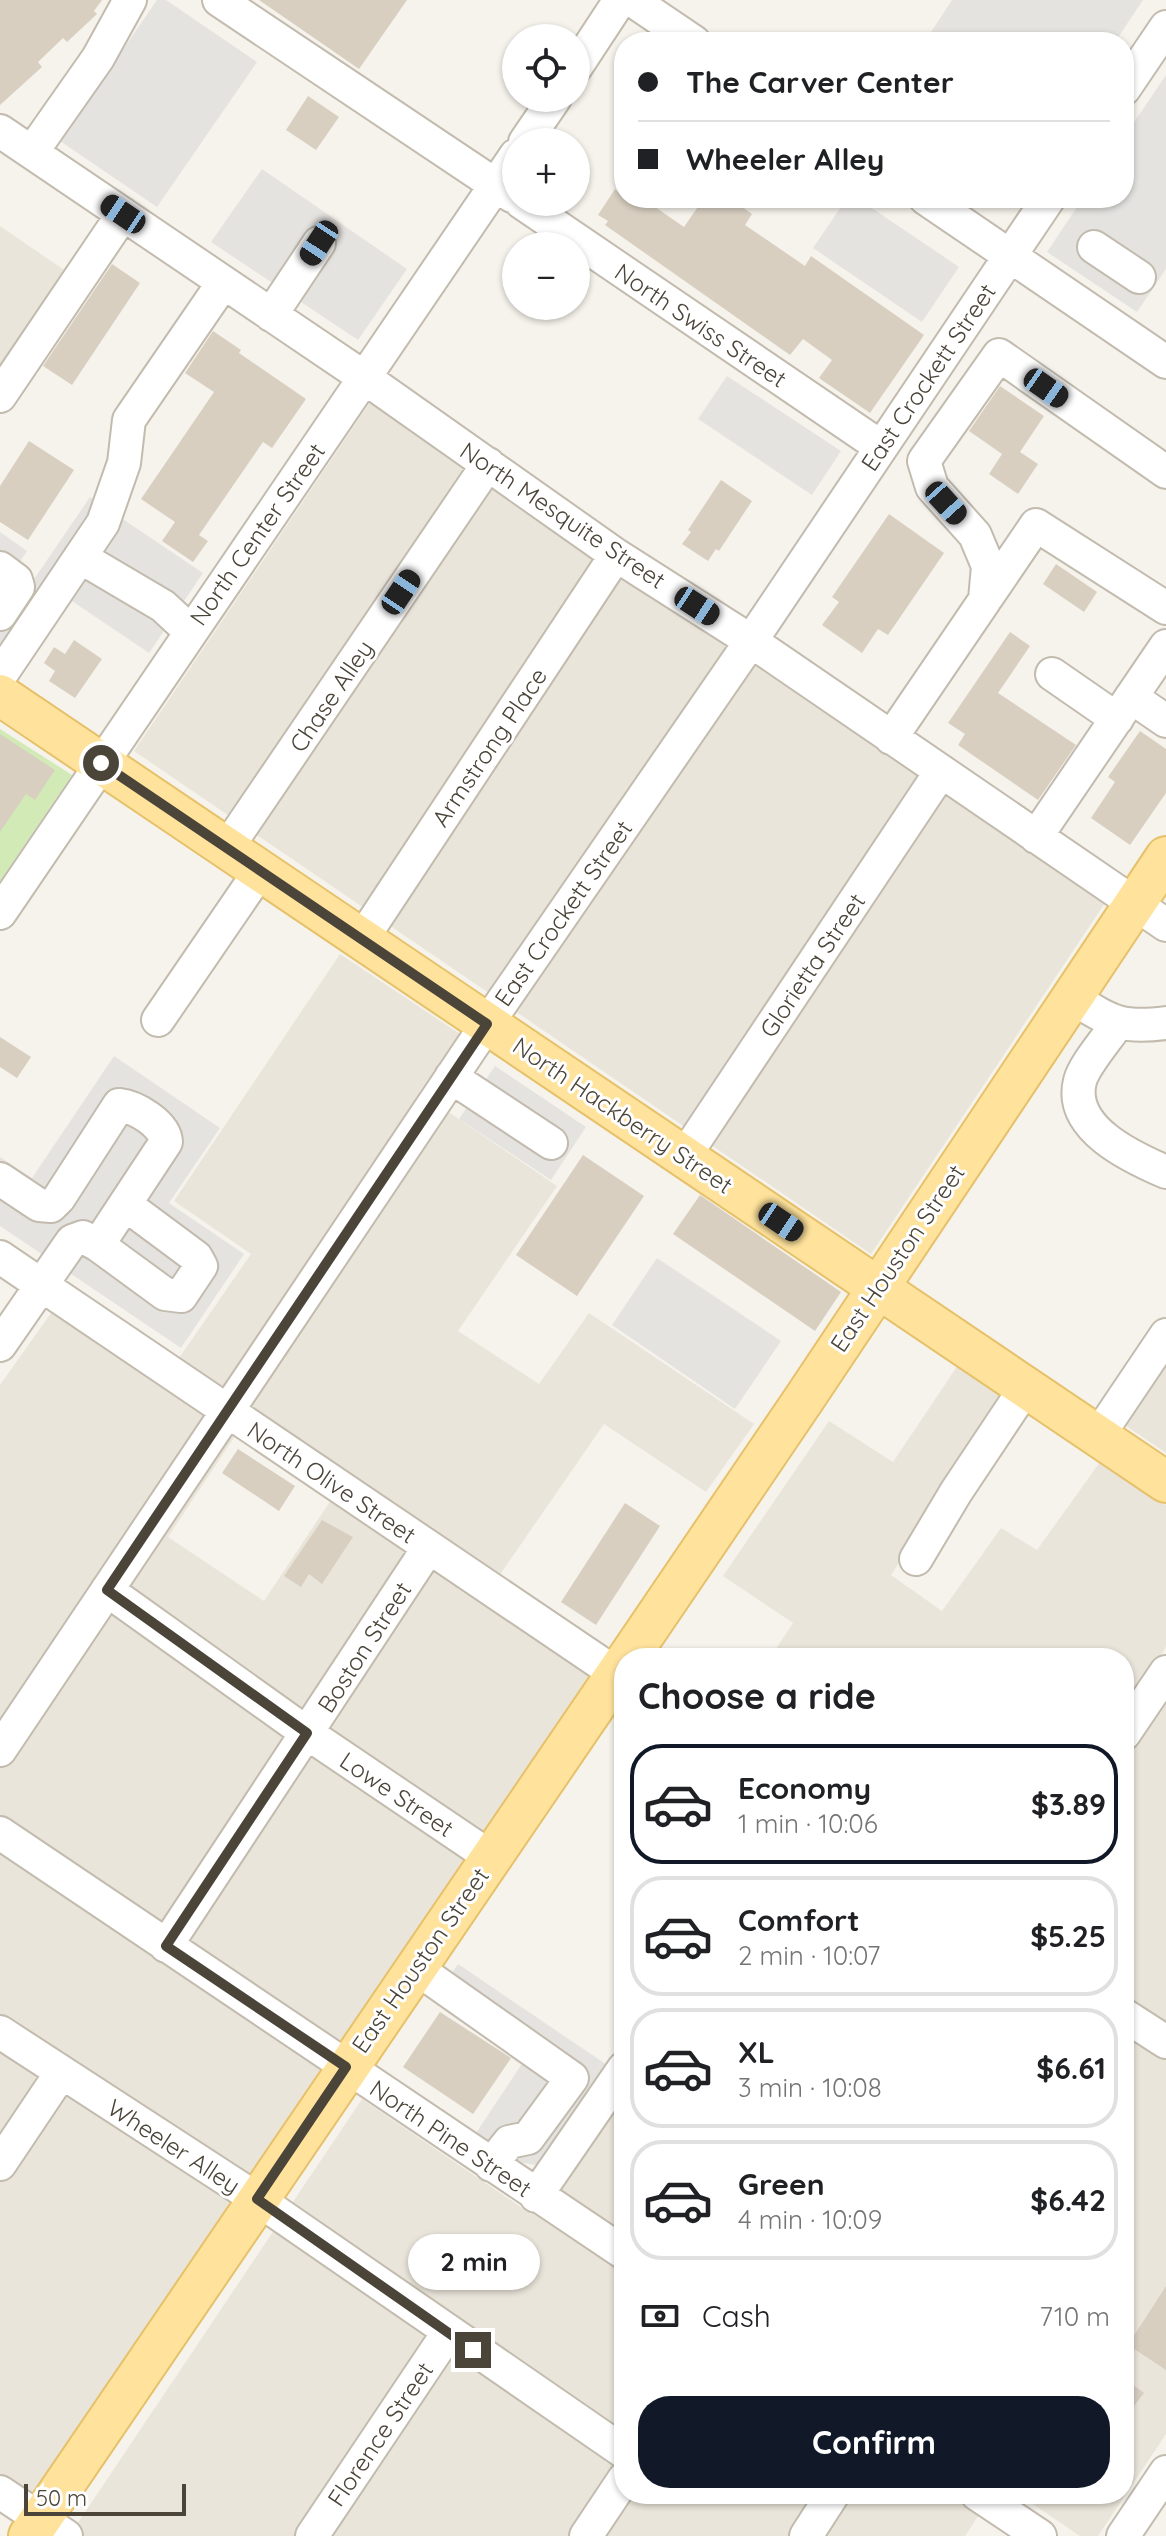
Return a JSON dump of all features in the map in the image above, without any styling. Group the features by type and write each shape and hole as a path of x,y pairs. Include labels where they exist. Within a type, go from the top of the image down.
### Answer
{"main road":[{"name":"North Hackberry Street","path":"0,695 1166,1482"},
{"name":"East Houston Street","path":"636,1648 1071,997 1150,914 1166,857"},
{"name":"East Houston Street","path":"45,2530 257,2199 614,1681"}],"street":[{"path":"32,152 98,58 130,0"},
{"name":"North Swiss Street","path":"219,0 502,189"},
{"path":"590,46 620,0"},
{"path":"632,0 679,32"},
{"path":"1134,74 1166,27"},
{"name":"North Mesquite Street","path":"0,131 365,378 616,555 751,641 1150,914"},
{"name":"North Center Street","path":"0,913 365,378 502,206"},
{"path":"940,208 1166,362"},
{"name":"East Crockett Street","path":"0,1750 451,1077 751,641 1042,208"},
{"path":"0,396 123,214"},
{"name":"North Swiss Street","path":"542,216 881,447"},
{"path":"271,315 319,243"},
{"path":"1094,247 1139,277"},
{"path":"0,676 103,523 124,463 129,420 223,283"},
{"path":"985,600 988,566 975,535 932,487 924,461 999,355 1166,472"},
{"name":"Chase Alley","path":"227,848 488,464"},
{"path":"891,738 1036,525 1166,608"},
{"name":"Armstrong Place","path":"362,939 616,555"},
{"path":"80,557 163,606 190,631"},
{"path":"0,614 18,587 8,574"},
{"path":"1036,837 1166,646"},
{"path":"1052,674 1124,708 1166,721"},
{"name":"Glorietta Street","path":"684,1157 940,773"},
{"path":"158,1020 260,871"},
{"path":"1071,997 1117,1024 1139,1026 1166,1023"},
{"path":"1117,1024 1080,1079 1078,1104 1096,1131 1135,1159 1166,1172"},
{"path":"451,1077 551,1143"},
{"path":"0,1179 39,1205 51,1206 119,1105 158,1124 166,1133 166,1142 98,1245"},
{"path":"0,1345 72,1241 83,1237 172,1297 181,1296 198,1274 201,1266 196,1257 126,1205"},
{"name":"North Olive Street","path":"0,1257 429,1547 614,1662"},
{"path":"1098,1436 1166,1335"},
{"path":"916,1559 956,1492 1026,1387"},
{"name":"Boston Street","path":"166,1946 429,1547"},
{"name":"Lowe Street","path":"107,1590 307,1733 492,1858"},
{"path":"1134,1719 1166,1672"},
{"name":"North Pine Street","path":"0,1833 614,2247"},
{"path":"416,1968 572,2078 528,2138 509,2142 491,2165"},
{"path":"1134,2021 1166,2042"},
{"name":"Wheeler Alley","path":"0,2032 257,2199 614,2445"},
{"path":"0,2164 61,2073"},
{"path":"536,2196 614,2083"},
{"name":"Florence Street","path":"312,2536 448,2333"},
{"path":"1123,2536 1166,2472"},
{"path":"0,2492 45,2530"},
{"path":"586,2536 614,2494"},
{"path":"806,2536 827,2504"},
{"path":"992,2504 1040,2536"}],"shaded area":[{"path":"157,0 166,0 257,62 157,207 60,141"},
{"path":"952,0 1143,0 1122,32 931,32"},
{"path":"1166,75 1166,269 1137,312 1047,252 1076,208 1134,208 1134,122"},
{"path":"262,169 407,269 358,340 211,242"},
{"path":"840,208 872,208 959,267 922,322 813,248"},
{"path":"0,226 70,274 0,377"},
{"path":"727,376 841,451 812,495 698,419"},
{"path":"371,401 1107,900 871,1254 134,751"},
{"path":"90,497 203,573 149,653 72,601 23,671 0,655 0,629"},
{"path":"0,532 27,551 0,592"},
{"path":"340,954 460,1034 419,1092 557,1186 458,1331 539,1384 589,1313 754,1424 706,1492 604,1424 481,1602 591,1672 35,2496 0,2475 0,1385 51,1313 161,1384 251,1254 174,1201","holes":["235,1436 331,1500 264,1601 168,1537"]},
{"path":"114,1056 220,1128 169,1203 244,1254 181,1348 0,1226 0,1157 32,1178"},
{"path":"495,1066 586,1127 551,1180 459,1119"},
{"path":"657,1258 781,1341 735,1409 612,1325"},
{"path":"1166,1345 1166,1453 1116,1419"},
{"path":"958,1365 1007,1399 891,1575 942,1611 1001,1528 1037,1550 1100,1462 1166,1505 1166,1647 1142,1682 1166,1699 1166,2434 1134,2482 1134,1648 777,1648 793,1623 723,1576 829,1421 893,1462"},
{"path":"458,1964 610,2067 543,2166 511,2161 474,2136 525,2059 435,1998"},
{"path":"614,2098 614,2504 986,2504 965,2536 69,2536 362,2099 531,2214"},
{"path":"1033,2504 1119,2504 1098,2536 1080,2536"}],"green space":[{"path":"0,729 72,775 0,881"}],"building":[{"path":"0,0 102,0 94,11 97,14 67,42 63,38 38,62 42,67 0,105"},
{"path":"259,0 407,0 359,69"},
{"path":"308,96 339,117 316,150 286,130"},
{"path":"614,191 614,208 656,208 684,227 697,208 744,208 752,214 745,225 805,266 811,256 924,335 870,413 819,378 832,360 803,339 790,355 605,225 608,221 598,215"},
{"path":"112,264 140,283 72,385 43,366"},
{"path":"213,331 241,350 239,353 306,399 272,448 263,442 199,535 208,541 193,562 162,541 175,522 141,499 214,392 185,373"},
{"path":"1000,386 1044,416 1020,452 1038,464 1018,494 989,474 1002,454 969,431"},
{"path":"29,441 74,470 28,540 0,522 0,486"},
{"path":"721,480 752,501 719,551 716,549 708,561 682,544"},
{"path":"889,514 944,553 888,635 878,629 862,653 822,625 839,602 832,597"},
{"path":"1056,564 1097,592 1084,612 1043,584"},
{"path":"1010,632 1030,646 998,693 1076,745 1038,800 958,745 965,734 948,723"},
{"path":"74,640 102,659 75,698 49,681 55,671 44,663 54,647 65,654"},
{"path":"1140,731 1166,749 1166,793 1130,845 1091,818 1115,782 1108,777"},
{"path":"0,734 55,770 35,800 26,794 0,832"},
{"path":"0,1037 31,1057 17,1078 0,1067"},
{"path":"583,1155 644,1196 577,1296 516,1255"},
{"path":"700,1195 841,1292 815,1331 673,1234"},
{"path":"238,1449 295,1486 279,1511 222,1473"},
{"path":"625,1503 660,1526 596,1625 561,1602"},
{"path":"322,1520 353,1537 322,1584 309,1574 301,1587 284,1576"},
{"path":"440,2012 511,2058 473,2114 403,2067"},
{"path":"1166,2286 1166,2370 1134,2349 1134,2336"},
{"path":"1134,2386 1144,2393 1134,2406"}],"route":[{"path":"101,763 487,1024 107,1590 307,1733 166,1946 346,2067 257,2199 473,2350"}]}
